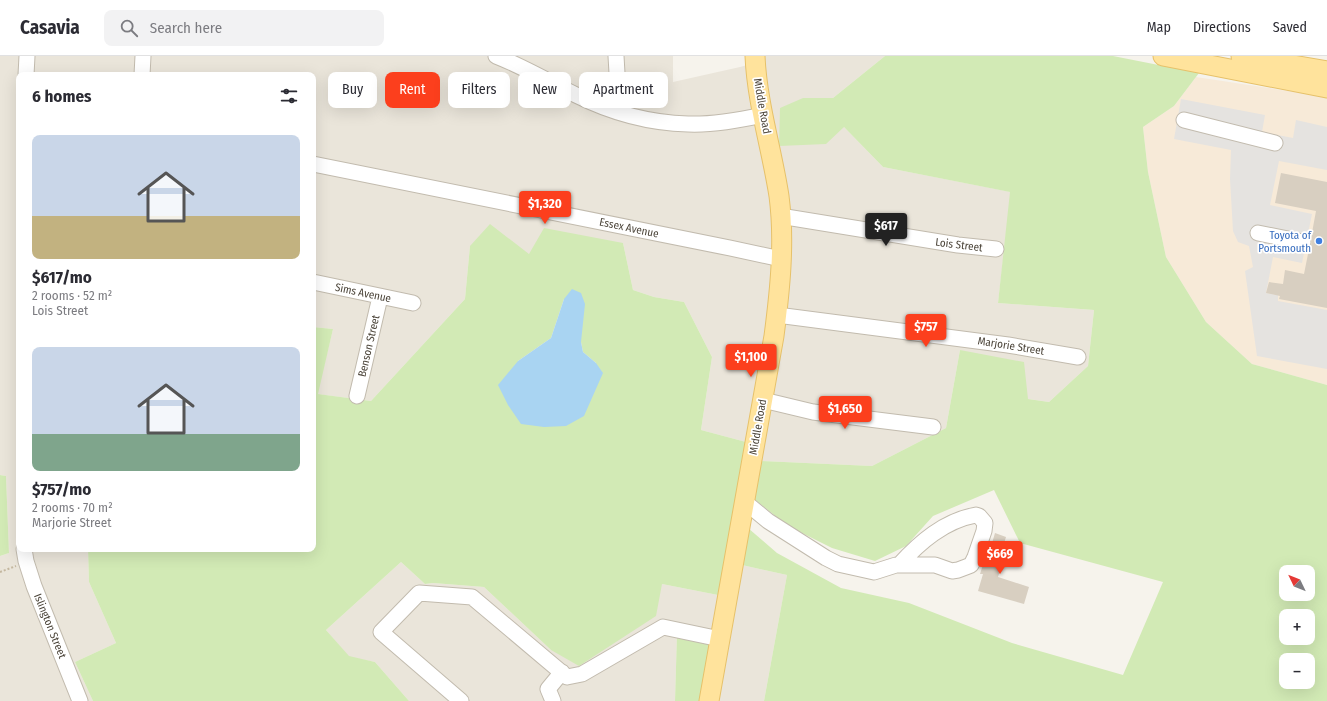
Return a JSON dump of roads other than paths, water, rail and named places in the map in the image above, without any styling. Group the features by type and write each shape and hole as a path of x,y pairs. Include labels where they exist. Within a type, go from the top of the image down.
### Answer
{"main road":[{"name":"Middle Road","path":"709,701 777,315 781,259 780,216 776,180 758,87 755,56"},
{"path":"1163,56 1327,88"},
{"path":"1241,56 1327,71"}],"street":[{"path":"26,72 27,56"},
{"path":"142,72 143,56"},
{"path":"496,56 514,63 577,96 623,113 665,122 688,124 734,121 764,115"},
{"path":"616,56 623,113"},
{"path":"1184,120 1275,143"},
{"name":"Essex Avenue","path":"316,165 781,259"},
{"name":"Lois Street","path":"780,216 939,242 996,249"},
{"path":"1258,233 1303,242"},
{"name":"Sims Avenue","path":"316,283 413,303"},
{"name":"Benson Street","path":"357,396 380,297"},
{"name":"Marjorie Street","path":"777,315 1008,345 1078,357"},
{"path":"763,400 813,412 933,427"},
{"path":"745,502 775,525 826,558 838,564 874,572 899,565 935,565 952,571 972,565 982,537 985,523 979,516 976,515 953,521 934,532 899,565"},
{"name":"Islington Street","path":"25,555 34,586 80,701"},
{"path":"461,701 381,632 419,593 472,597 567,677 582,674 663,626 720,639"},
{"path":"554,701 548,689 562,672"}],"water":[{"path":"572,289 581,293 585,304 581,342 583,352 596,363 603,373 584,416 566,426 544,427 521,424 508,405 498,385 518,361 551,338 564,299"}],"place":[{"name":"Toyota of Portsmouth","path":"1319,241"}]}
